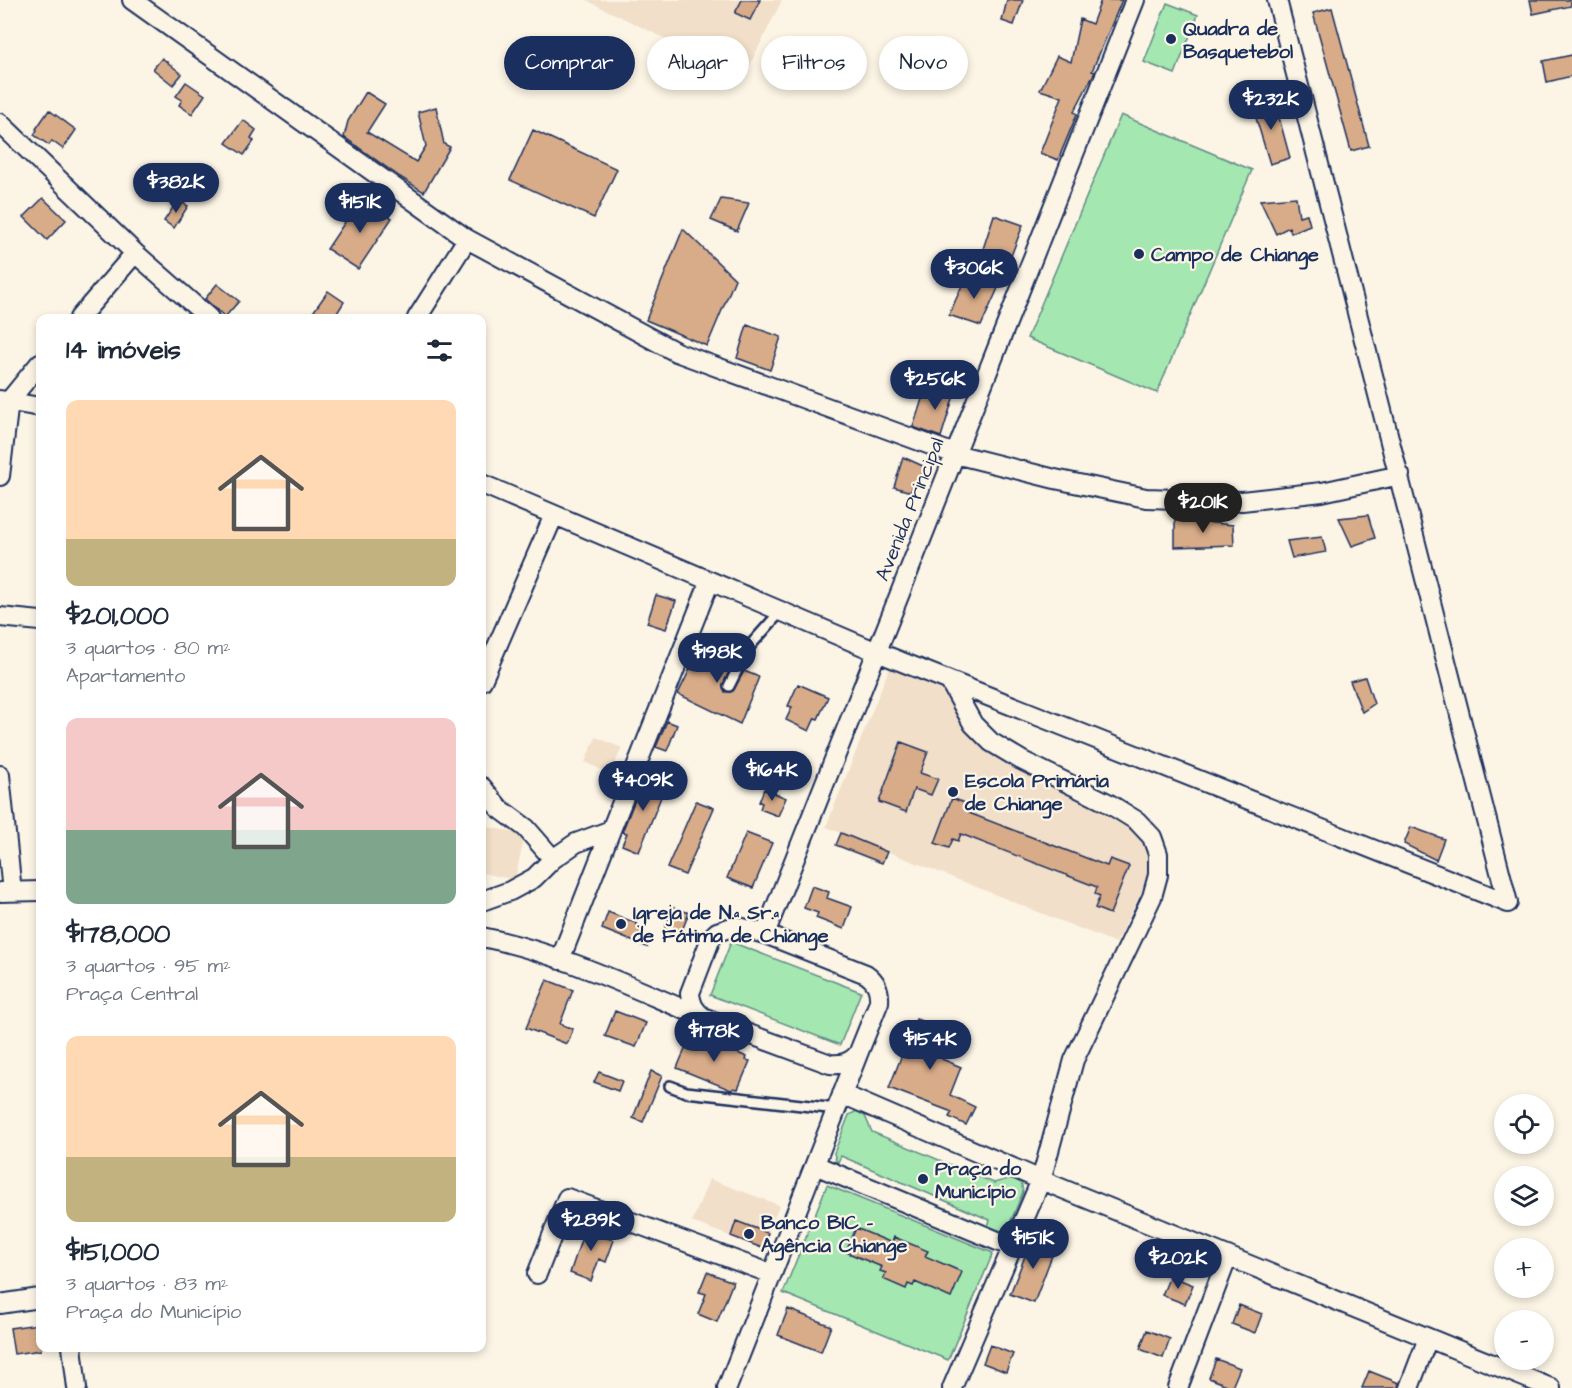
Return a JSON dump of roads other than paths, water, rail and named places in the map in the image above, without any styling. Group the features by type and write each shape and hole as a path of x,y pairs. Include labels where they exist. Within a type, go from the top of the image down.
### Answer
{"street":[{"path":"132,0 467,239 676,352 955,454 1055,479 1146,498 1242,501 1322,492 1400,475"},
{"name":"Avenida Principal","path":"765,934 1135,0"},
{"path":"486,486 876,652 1508,903 1277,0"},
{"path":"0,123 135,253 204,314"},
{"path":"420,314 467,239"},
{"path":"82,314 135,253"},
{"path":"0,476 4,400 36,367"},
{"path":"4,400 36,406"},
{"path":"486,672 554,515"},
{"path":"560,960 710,581"},
{"path":"0,617 36,621"},
{"path":"950,682 973,724 992,742 1021,760 1108,803 1137,821 1152,837 1158,854 1158,875 1152,897 1074,1060 1041,1180 952,1388"},
{"path":"0,775 6,892 36,891"},
{"path":"486,792 499,808 526,828 553,859"},
{"path":"486,900 510,891 534,878 553,859 576,843 611,830"},
{"path":"703,1017 691,1002 690,993 711,939 717,932 735,926 765,934 866,974 873,978 879,993 879,1002 727,1388"},
{"path":"486,938 505,941 560,960 830,1064 845,1063 853,1060 858,1054"},
{"path":"839,1102 1041,1180 1551,1388"},
{"path":"815,1165 1012,1247"},
{"path":"537,1274 567,1198 772,1274"},
{"path":"1178,1388 1228,1256"},
{"path":"0,1304 36,1299"},
{"path":"1409,1388 1428,1338"},
{"path":"73,1352 77,1388"}],"lane":[{"path":"729,686 748,648 781,611"},
{"path":"670,1086 686,1092 839,1102"}],"place":[{"name":"Quadra de Basquetebol","path":"1171,39"},
{"name":"Campo de Chiange","path":"1139,254"},
{"name":"Escola Primária de Chiange","path":"953,792"},
{"name":"Igreja de N.ª Sr.ª de Fátima de Chiange","path":"621,924"},
{"name":"Praça do Município","path":"923,1179"},
{"name":"Banco BIC - Agência Chiange","path":"749,1234"}]}
